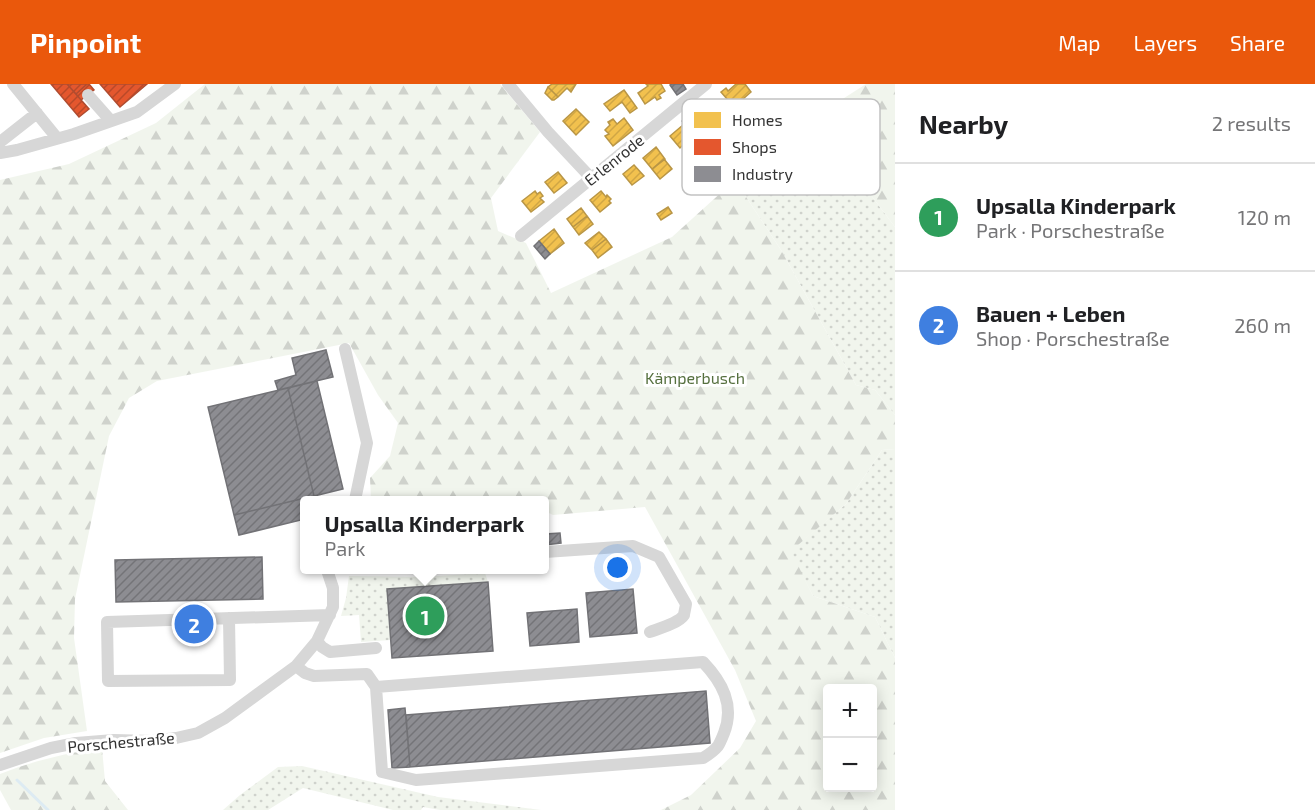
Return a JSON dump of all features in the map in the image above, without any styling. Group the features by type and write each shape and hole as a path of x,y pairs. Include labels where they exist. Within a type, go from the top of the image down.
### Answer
{"street":[{"path":"12,84 57,138"},
{"path":"0,153 17,150 138,112 175,84"},
{"path":"508,84 548,132 592,178"},
{"name":"Erlenrode","path":"688,99 706,84"},
{"path":"88,95 111,121"},
{"name":"Erlenrode","path":"521,236 682,104"},
{"path":"0,142 37,113"},
{"path":"345,349 367,443 356,496"},
{"path":"549,552 633,546 658,557 686,604 684,615 680,619 650,632"},
{"name":"Porschestraße","path":"0,765 51,748 76,744 176,738 198,733 225,718 296,666 317,641 333,606 330,574"},
{"path":"229,618 230,680 108,681 107,622 229,618 330,615"},
{"path":"317,641 330,652 376,648"},
{"path":"296,666 314,676 367,674 376,687 382,772 416,780 704,758 717,748 726,729 729,714 729,703 715,674 703,662 376,687"}],"green space":[{"name":"Kämperbusch","path":"205,84 500,84 540,132 491,198 498,231 526,243 551,293 672,237 718,195 745,195 781,250 856,385 875,390 895,415 895,449 882,450 846,504 791,551 813,596 875,617 895,658 895,810 661,810 691,795 740,748 756,721 735,670 645,507 553,515 549,513 549,496 371,496 370,478 390,456 398,423 378,395 349,343 157,381 129,398 109,436 75,599 74,638 87,731 44,738 0,753 0,180 69,164 156,123"},
{"path":"866,84 895,84 895,227 871,195 880,195 880,99 843,99"},
{"path":"745,195 871,195 895,227 895,415 875,390 856,385 781,250"},
{"path":"895,449 895,658 875,617 813,596 790,551 846,504 882,450"},
{"path":"485,574 488,582 493,651 392,658 391,640 361,642 359,615 341,616 349,576 422,577"},
{"path":"102,748 105,781 128,810 11,810 0,790 0,774 50,758"},
{"path":"302,766 438,797 541,810 440,810 423,807 421,810 393,810 303,788 268,810 223,810 278,767"}],"building: Homes":[{"path":"552,84 576,84 571,92 567,88 558,97 548,87"},
{"path":"646,84 661,84 665,91 659,95 661,98 657,100 655,97 645,104 638,93 648,86"},
{"path":"736,84 745,84 751,92 743,99 727,99 721,92 726,88 728,91"},
{"path":"548,87 558,97 554,100 545,93"},
{"path":"624,90 637,108 630,113 622,102 610,111 604,104"},
{"path":"576,109 589,122 576,135 563,121"},
{"path":"624,118 633,130 613,146 605,136 609,134 605,130 610,125 608,122 613,119 617,124"},
{"path":"682,126 682,146 680,148 670,136"},
{"path":"656,147 665,159 652,169 643,158"},
{"path":"664,159 672,169 660,179 652,169"},
{"path":"634,165 644,176 632,185 623,174"},
{"path":"558,172 567,183 554,193 545,182"},
{"path":"535,191 537,194 540,192 543,196 540,198 544,202 531,212 522,201"},
{"path":"601,191 611,199 609,201 611,203 600,212 590,200"},
{"path":"668,207 672,213 661,220 657,214"},
{"path":"581,208 587,216 573,227 567,219"},
{"path":"587,216 593,224 579,235 573,227"},
{"path":"554,229 564,243 550,254 539,241"},
{"path":"599,232 606,239 592,250 585,243"},
{"path":"606,239 612,247 598,258 592,250"}],"building: Shops":[{"path":"51,84 67,84 89,109 79,117"},
{"path":"67,84 87,84 76,94"},
{"path":"87,84 94,90 81,100 76,94"},
{"path":"100,84 147,84 120,107"}],"building: Industry":[{"path":"683,84 686,89 677,95 670,85"},
{"path":"539,241 550,254 545,259 534,246"},
{"path":"326,350 333,377 278,390 275,381 296,375 292,358"},
{"path":"317,381 343,489 314,496 288,388"},
{"path":"288,388 314,496 300,496 300,499 234,515 208,407"},
{"path":"300,499 300,520 239,535 234,515"},
{"path":"560,533 561,543 549,544 549,534"},
{"path":"262,557 263,599 116,602 115,560"},
{"path":"488,582 493,651 392,658 387,589"},
{"path":"633,589 637,633 590,637 586,593"},
{"path":"577,609 579,642 530,646 527,613"},
{"path":"706,691 710,743 410,767 406,715"},
{"path":"405,708 410,767 392,768 388,710"}],"waterway":[{"path":"17,780 48,810"}],"place":[{"name":"Upsalla Kinderpark","path":"425,616"},
{"name":"Bauen + Leben","path":"194,624"}]}
